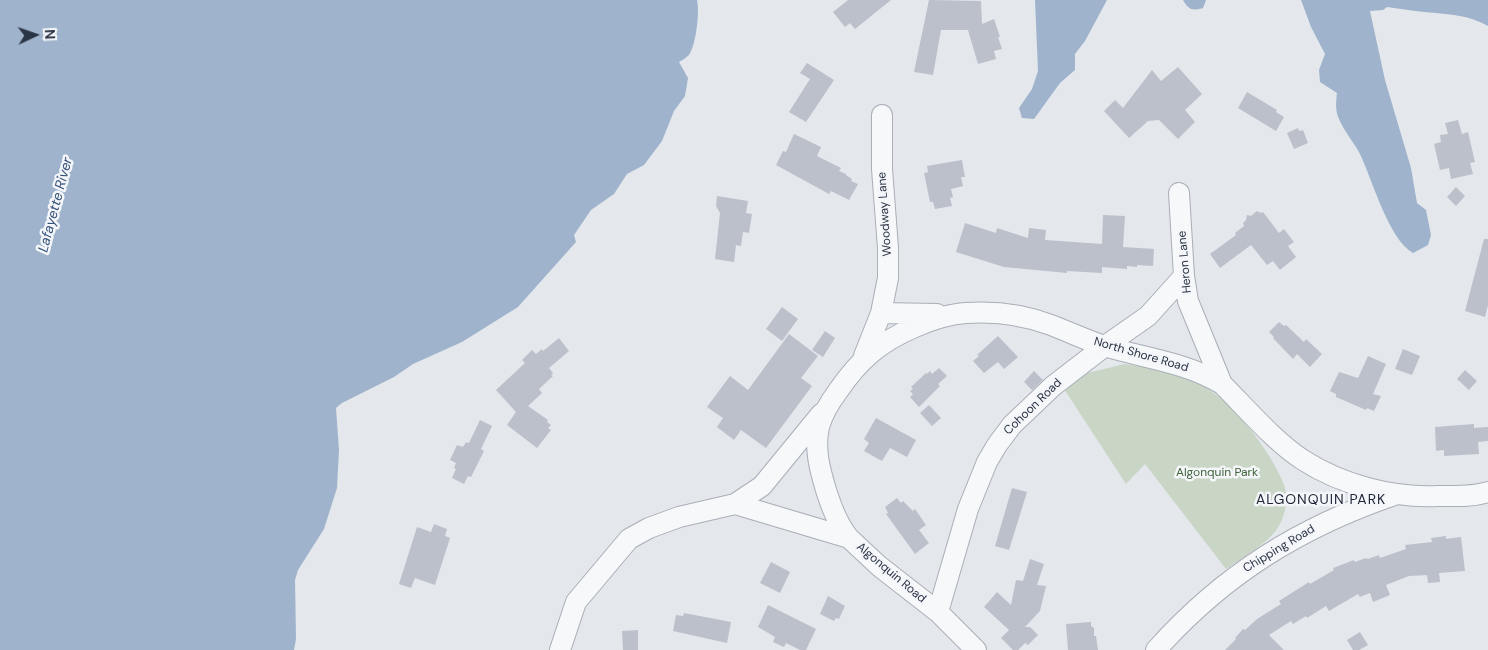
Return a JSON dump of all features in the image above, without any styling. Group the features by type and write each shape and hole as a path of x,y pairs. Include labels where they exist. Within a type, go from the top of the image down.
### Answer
{"street":[{"name":"Woodway Lane","path":"862,360 881,313 888,278 888,248 882,170 882,115"},
{"name":"Heron Lane","path":"1179,194 1184,276 1188,301 1222,384"},
{"name":"Cohoon Road","path":"938,612 968,509 987,462 997,445 1012,425 1053,386 1148,316 1184,276"},
{"path":"881,313 937,314 947,316"},
{"name":"North Shore Road","path":"560,650 576,602 629,538 679,517 735,504 762,486 824,410 849,374 876,347 893,337 932,320 947,316 966,313 994,313 1022,317 1050,325 1105,346 1185,366 1222,384 1278,440 1303,460 1340,479 1367,488 1420,497 1487,493"},
{"name":"North Shore Road","path":"824,410 819,429 817,449 820,469 828,499 848,538"},
{"name":"Chipping Road","path":"1156,650 1201,603 1271,551 1364,505 1397,494"},
{"name":"Algonquin Road","path":"735,504 848,538 879,566 938,612 976,650"}],"green space":[{"name":"Algonquin Park","path":"1125,364 1182,376 1212,391 1249,428 1270,457 1278,472 1284,485 1286,496 1285,508 1280,524 1273,535 1267,540 1226,569 1145,464 1126,484 1064,389 1087,373"}],"water":[{"name":"Lafayette River","path":"0,0 697,0 698,20 694,44 689,55 679,62 688,78 685,96 674,111 662,141 644,165 627,174 614,194 591,210 574,235 576,242 518,307 462,342 413,364 394,377 342,403 336,408 339,450 337,488 324,529 298,570 295,580 296,639 294,650 0,650"},
{"path":"1035,0 1107,0 1085,41 1075,54 1075,70 1060,83 1034,119 1022,118 1019,108 1032,89 1038,71"},
{"path":"1183,0 1206,0 1203,8 1193,9 1189,8"},
{"path":"1301,0 1488,0 1488,26 1452,15 1387,7 1383,10 1370,11 1385,80 1411,168 1417,203 1426,210 1431,235 1428,245 1413,253 1404,246 1388,222 1359,152 1338,116 1336,109 1337,93 1320,82 1319,70 1325,54 1311,27"}],"building":[{"path":"848,0 891,0 855,29 850,23 845,27 833,12"},
{"path":"929,0 981,1 982,24 994,19 1000,37 998,37 1002,49 994,51 996,59 978,64 968,30 941,30 933,75 914,72"},
{"path":"807,63 834,80 806,122 789,112 810,79 800,73"},
{"path":"1178,67 1202,94 1185,110 1195,122 1178,139 1159,120 1148,121 1129,138 1104,111 1115,100 1123,108 1152,70 1161,81"},
{"path":"1247,92 1277,110 1276,112 1284,117 1276,131 1238,108"},
{"path":"1458,120 1462,134 1468,132 1475,162 1470,163 1473,174 1451,179 1449,168 1440,170 1434,144 1441,142 1440,135 1448,134 1445,123"},
{"path":"1298,128 1299,131 1303,130 1308,143 1294,149 1287,133"},
{"path":"794,134 821,147 817,156 841,168 839,171 858,184 849,200 831,191 829,194 776,165 783,151 786,152"},
{"path":"962,160 965,177 961,177 963,186 951,189 953,197 950,198 952,206 935,209 933,202 930,202 924,173 928,172 927,166"},
{"path":"1456,187 1465,196 1456,206 1447,197"},
{"path":"717,196 748,201 746,213 752,214 749,233 743,232 741,246 736,245 734,262 715,259 720,213 716,206"},
{"path":"1257,211 1263,212 1279,233 1284,229 1294,242 1288,246 1296,257 1280,270 1273,261 1267,265 1251,245 1220,268 1210,254 1236,235 1235,233 1244,226 1243,223 1247,215 1251,216"},
{"path":"1103,215 1125,216 1123,247 1154,249 1153,266 1127,266 1127,269 1102,267 1102,273 1067,271 1067,273 1004,267 956,252 965,223 996,233 997,228 1028,238 1029,228 1046,230 1045,240 1102,244"},
{"path":"1484,239 1488,239 1488,305 1485,317 1465,311"},
{"path":"782,307 798,319 782,341 766,329"},
{"path":"1279,322 1284,326 1286,325 1304,342 1306,339 1322,354 1310,367 1297,354 1293,359 1273,338 1269,332"},
{"path":"825,331 835,338 823,357 812,350"},
{"path":"789,334 818,356 801,378 812,386 766,448 741,430 734,440 717,427 723,418 707,407 730,376 748,390"},
{"path":"998,336 1018,357 1004,369 998,362 984,373 973,361"},
{"path":"559,338 569,351 549,368 553,376 539,389 542,393 528,406 548,420 547,422 551,425 548,428 551,430 537,448 507,425 516,412 496,390 525,363 522,360 532,350 536,354 542,349 543,351"},
{"path":"1403,349 1420,356 1412,375 1395,369"},
{"path":"1368,356 1386,364 1373,394 1381,396 1374,411 1367,408 1366,410 1336,397 1336,394 1330,391 1339,372 1358,378"},
{"path":"939,368 947,376 938,384 940,386 919,407 910,397 913,394 910,391 913,389 911,387 926,373 930,371 932,374"},
{"path":"1465,370 1477,381 1469,390 1457,379"},
{"path":"1034,371 1043,380 1032,390 1024,382"},
{"path":"929,405 941,418 932,426 920,413"},
{"path":"876,418 916,440 907,457 890,448 882,461 864,451 869,443 864,439"},
{"path":"480,420 492,426 481,449 484,451 471,477 468,476 464,484 452,478 456,469 454,468 456,463 450,460 457,445 463,447 466,442 469,443"},
{"path":"1474,424 1474,428 1488,427 1488,441 1478,442 1479,454 1444,456 1444,450 1436,451 1435,427"},
{"path":"1012,488 1027,492 1009,550 995,546"},
{"path":"897,498 913,511 915,509 926,525 919,530 929,543 915,554 886,514 888,513 885,507"},
{"path":"434,524 447,529 445,536 450,538 435,585 415,578 411,588 399,584 417,527 431,532"},
{"path":"1446,536 1446,539 1461,537 1465,571 1439,573 1440,582 1428,583 1427,575 1409,576 1386,585 1390,595 1373,602 1370,593 1360,597 1358,594 1329,611 1326,606 1293,624 1291,621 1269,635 1284,650 1225,650 1243,629 1245,630 1257,619 1281,604 1279,601 1309,582 1310,584 1334,570 1333,568 1354,560 1355,562 1379,555 1380,558 1406,549 1405,545 1432,542 1431,538"},
{"path":"1030,559 1044,564 1037,585 1046,586 1040,611 1025,627 1030,627 1038,635 1028,645 1025,643 1018,650 1013,650 1001,638 1009,630 984,607 997,592 1011,605 1016,580 1023,581"},
{"path":"771,562 790,572 780,593 760,583"},
{"path":"828,596 845,606 839,619 836,618 834,621 820,614"},
{"path":"768,605 816,629 806,650 800,650 786,643 784,647 773,642 775,637 758,627"},
{"path":"684,613 731,622 727,643 673,631 676,615 683,616"},
{"path":"1091,622 1098,650 1068,650 1066,624"},
{"path":"638,630 638,650 623,650 622,631"},
{"path":"1360,632 1368,645 1359,650 1353,650 1347,640"}],"district":[{"name":"ALGONQUIN PARK","path":"1321,500"}]}
